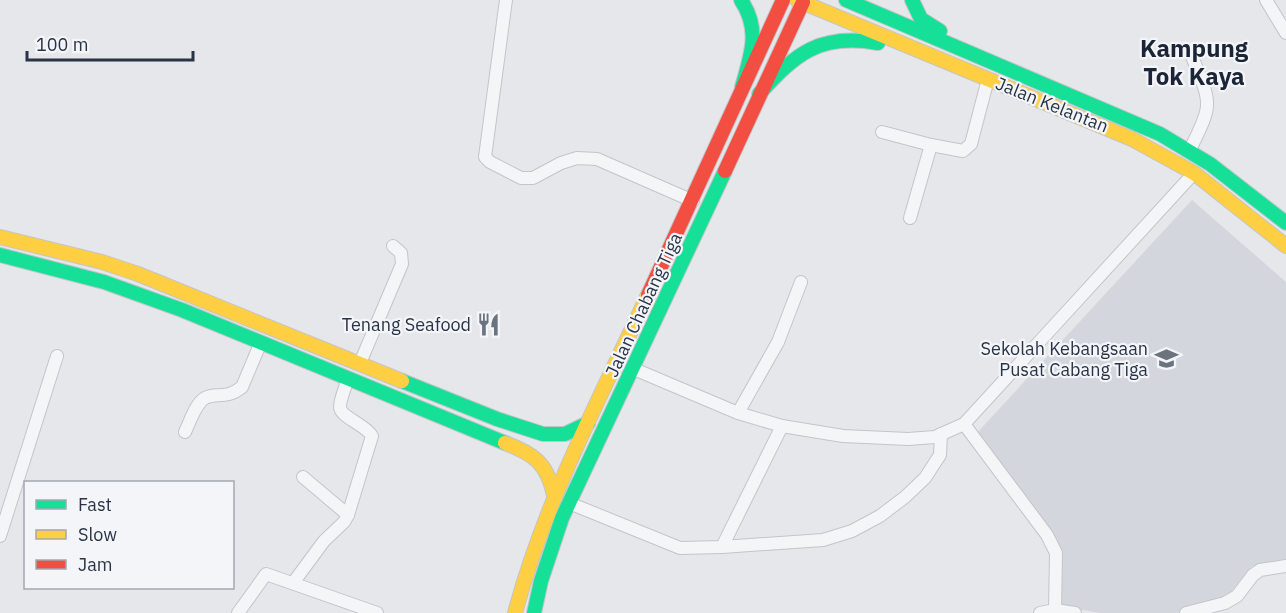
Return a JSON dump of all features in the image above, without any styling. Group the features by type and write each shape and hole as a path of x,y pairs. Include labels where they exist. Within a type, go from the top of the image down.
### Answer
{"main road":[{"path":"741,0 753,22 755,39 742,87"},
{"name":"Jalan Chabang Tiga","path":"515,613 523,578 554,495 693,201 742,87 783,0"},
{"name":"Jalan Kelantan","path":"846,0 1160,134 1190,150 1286,223"},
{"path":"912,0 921,19 976,55"},
{"name":"Jalan Chabang Tiga","path":"534,613 546,560 569,503 634,369 802,1"},
{"name":"Jalan Kelantan","path":"802,1 928,56 1132,139 1194,173 1286,246"},
{"path":"759,94 780,69 792,59 825,42 857,37 928,56"},
{"path":"0,237 110,264 497,419 542,434 561,435 574,432 588,423"},
{"path":"0,255 104,282 182,310 521,449 548,469 554,495"},
{"path":"439,414 446,398"}],"street":[{"path":"506,0 485,157 521,178 533,178 561,163 577,158 597,159 693,201"},
{"path":"1266,0 1286,33"},
{"path":"1190,150 1207,106 1192,56"},
{"path":"882,132 931,146 963,151 971,144 988,79"},
{"path":"910,218 931,146"},
{"path":"634,369 738,413 782,426 843,436 908,439 935,437 964,424 1194,173"},
{"path":"360,363 402,264 402,253 393,246"},
{"path":"738,413 778,342 801,282"},
{"path":"185,432 198,404 206,397 225,396 242,387 261,342"},
{"path":"0,536 57,356"},
{"path":"293,584 324,541 344,522 348,515 372,436 368,429 342,413 340,408 348,378"},
{"path":"964,424 1047,535 1056,553 1055,610"},
{"path":"722,547 782,426"},
{"path":"569,503 680,548 823,540 852,531 880,516 905,497 925,478 940,454 941,434"},
{"path":"303,477 348,515"},
{"path":"1186,613 1226,603 1238,596 1253,575 1260,570 1286,566"},
{"path":"238,613 266,574 372,612"},
{"path":"1040,613 1055,610 1075,613"}],"shaded area":[{"name":"Sekolah Kebangsaan Pusat Cabang Tiga","path":"1192,200 1286,282 1286,563 1252,566 1225,599 1178,613 1101,613 1058,606 1058,548 975,435"}],"traffic: fast":[{"path":"741,0 751,22 752,32 751,53 742,87"},
{"path":"846,0 1160,134 1210,164 1286,223"},
{"path":"912,0 921,19 940,31"},
{"path":"759,94 785,67 811,49 840,41 878,43"},
{"path":"534,613 541,581 562,518 725,171"},
{"path":"0,255 104,282 182,310 505,443"},
{"path":"402,381 497,419 543,434 565,434 588,423"}],"traffic: slow":[{"path":"797,0 1132,139 1194,173 1286,246"},
{"path":"0,237 102,262 138,274 402,381"},
{"path":"515,613 527,571 557,491 648,295"},
{"path":"505,443 524,451 538,461 547,475 554,495"}],"traffic: jam":[{"path":"648,295 783,0"},
{"path":"725,171 803,2"}],"place":[{"name":"Tenang Seafood","path":"489,325"},
{"name":"Sekolah Kebangsaan Pusat Cabang Tiga","path":"1166,359"}],"district":[{"name":"Kampung Tok Kaya","path":"1194,63"}]}
